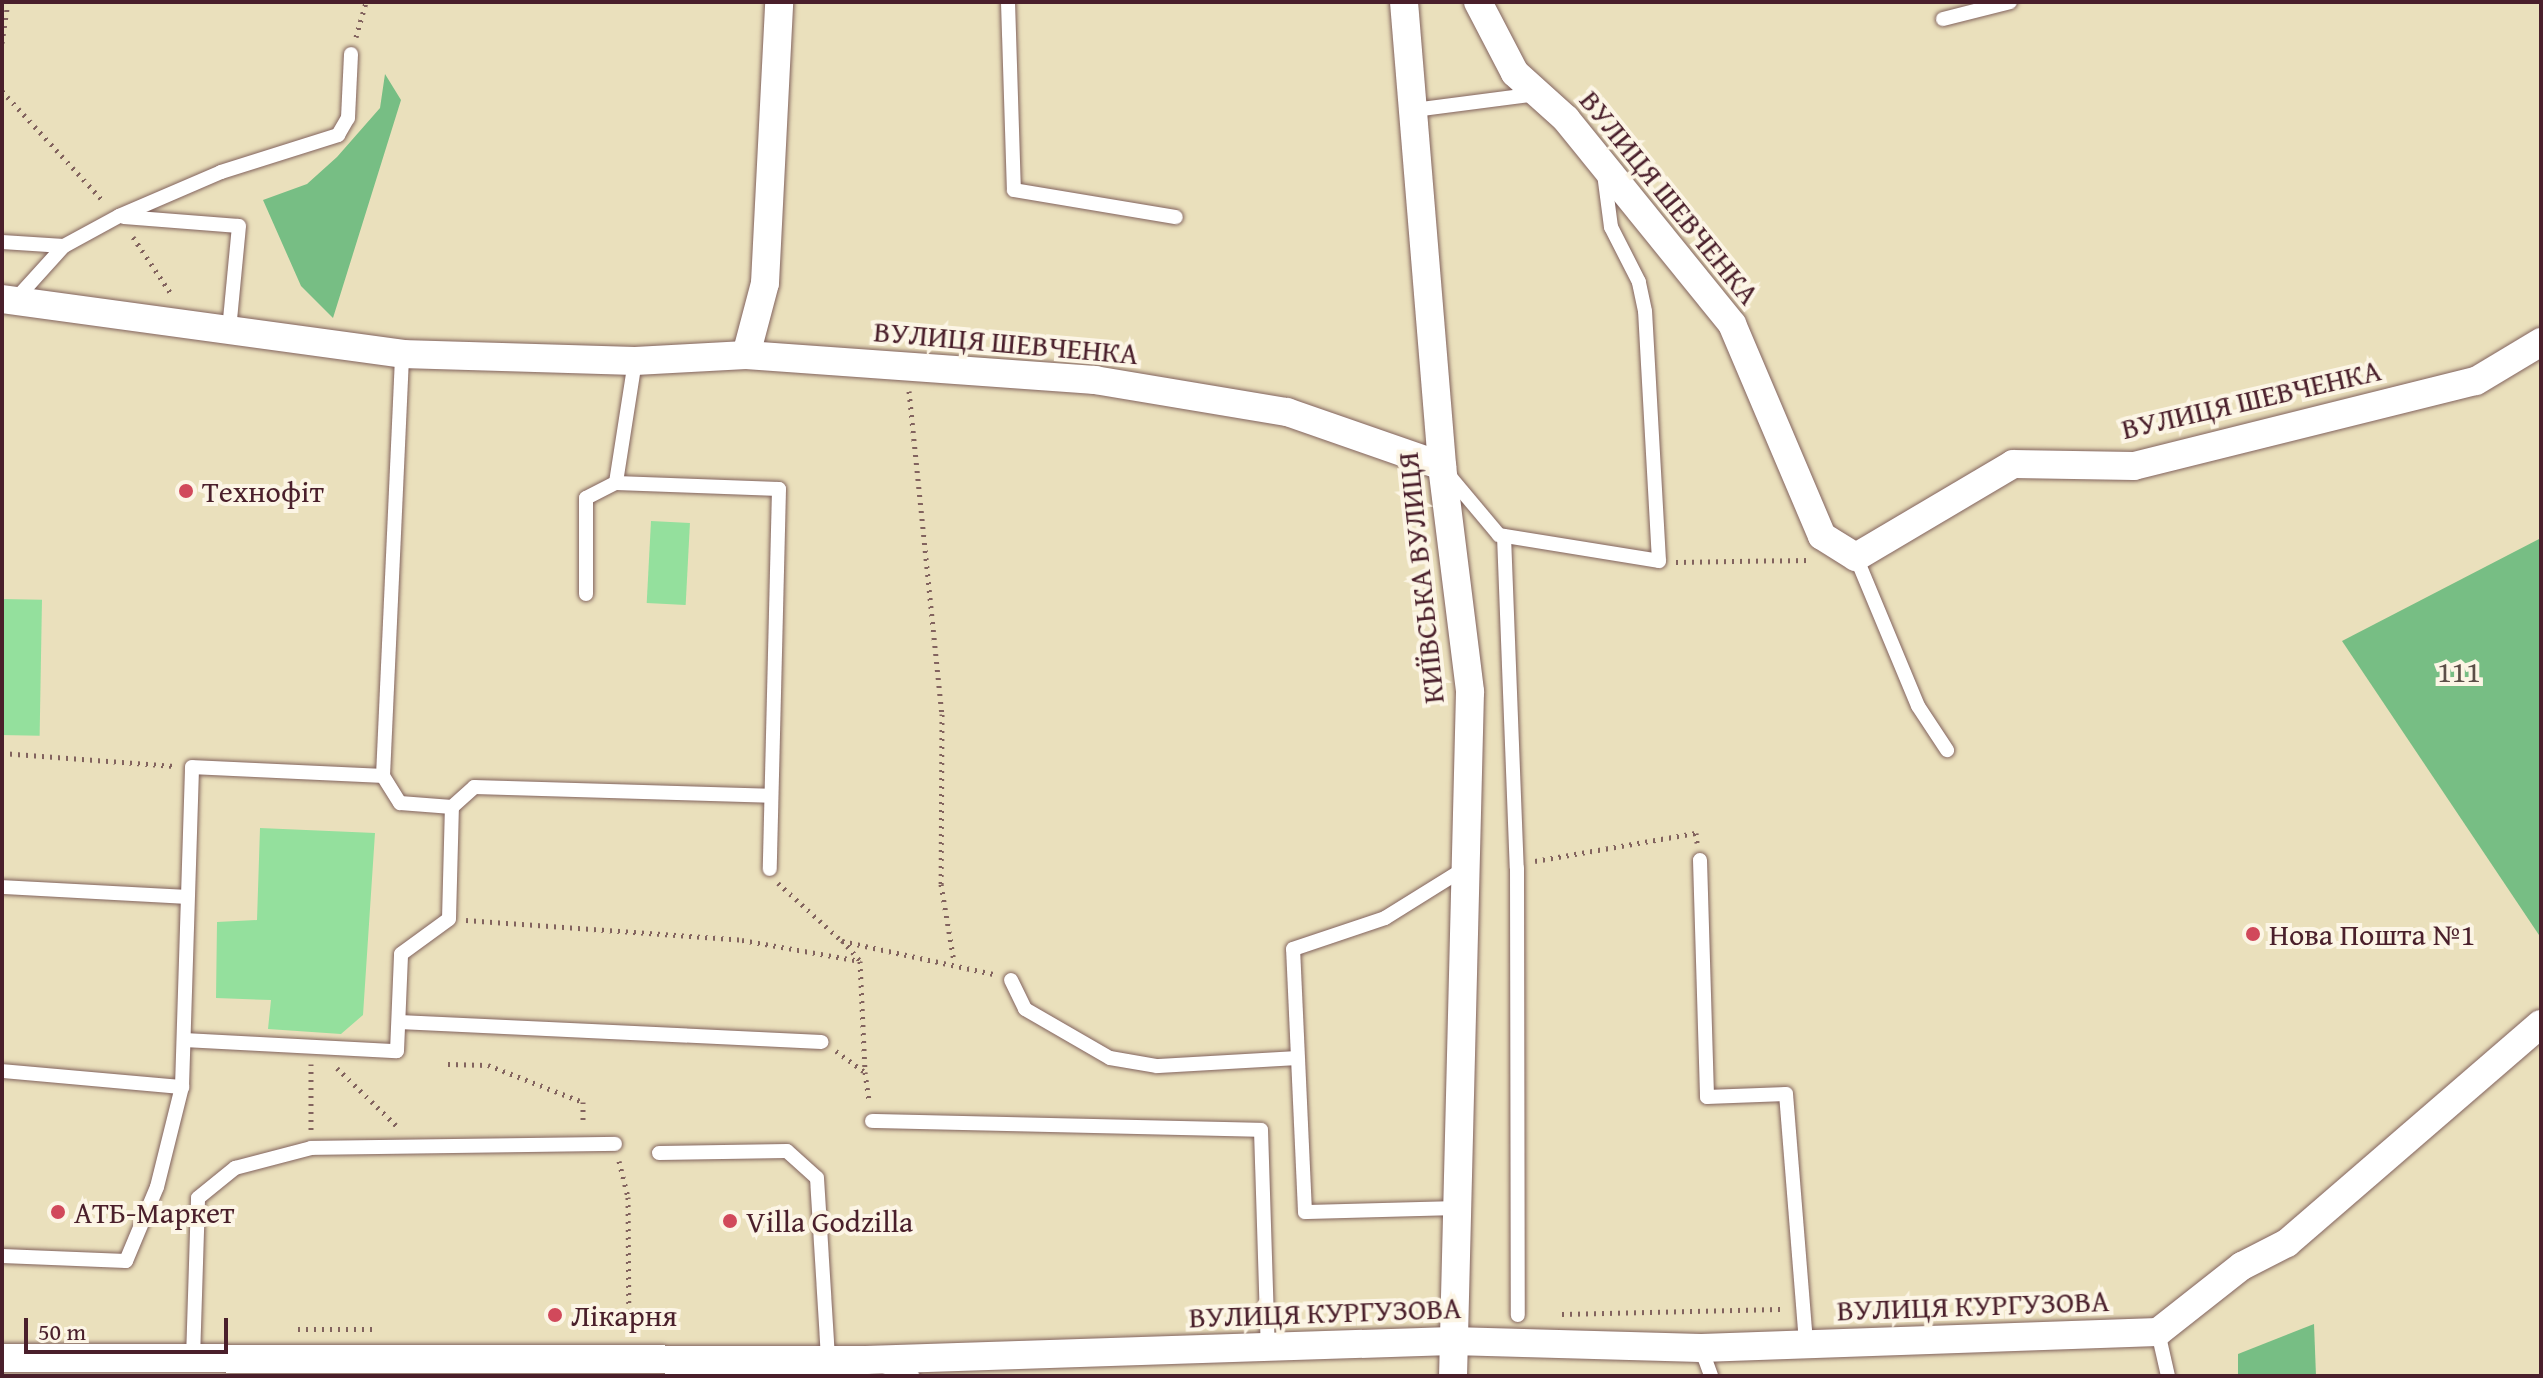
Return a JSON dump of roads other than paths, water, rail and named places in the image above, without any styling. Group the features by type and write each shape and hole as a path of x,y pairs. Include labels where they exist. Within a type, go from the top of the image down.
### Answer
{"street":[{"path":"746,355 765,283 779,2"},
{"name":"КИЇВСЬКА ВУЛИЦЯ","path":"1404,2 1442,466 1470,692 1462,870 1461,1208 1452,1341 1453,1376"},
{"name":"ВУЛИЦЯ ШЕВЧЕНКА","path":"1478,2 1515,73 1541,94 1732,324 1822,536 1856,557 2013,464 2134,466 2476,381 2541,342"},
{"name":"ВУЛИЦЯ ШЕВЧЕНКА","path":"8,300 402,354 635,361 746,355 1095,380 1287,412 1442,466"},
{"path":"2158,1332 2242,1266 2287,1243 2541,1024"},
{"name":"ВУЛИЦЯ КУРГУЗОВА","path":"2,1358 193,1359 365,1366 866,1360 1452,1341 1701,1348 2158,1332"}],"lane":[{"path":"1008,2 1014,190 1176,217"},
{"path":"1943,19 2010,2"},
{"path":"8,300 64,246 119,216 221,172 338,135 348,118 351,54"},
{"path":"1414,110 1541,94"},
{"path":"1504,536 1659,561 1645,311 1639,282 1611,227 1602,165"},
{"path":"119,216 239,226 229,330"},
{"path":"2,242 64,246"},
{"path":"402,354 383,776 400,803 452,807"},
{"path":"616,483 635,361"},
{"path":"1442,466 1504,536 1517,868 1518,1315"},
{"path":"586,594 586,498 616,483 779,489 770,869"},
{"path":"1856,557 1918,706 1947,750"},
{"path":"2,1256 126,1261 157,1187 182,1087 192,767 383,776"},
{"path":"184,1040 310,1043 397,1051 401,954 449,919 452,807 474,787 770,796"},
{"path":"1700,862 1707,1097 1786,1094 1806,1345"},
{"path":"1461,1208 1305,1212 1295,1058 1293,949 1385,918 1462,870"},
{"path":"2,887 186,897"},
{"path":"1011,980 1025,1009 1110,1058 1157,1066 1295,1058"},
{"path":"399,1022 822,1042"},
{"path":"2,1071 182,1087"},
{"path":"872,1121 1261,1130 1268,1347"},
{"path":"193,1359 198,1198 235,1168 311,1148 421,1149 615,1144"},
{"path":"659,1153 787,1151 817,1178 828,1360"},
{"path":"2158,1332 2168,1376"},
{"path":"1701,1348 1711,1376"},
{"path":"866,1360 912,1376"}],"place":[{"name":"Технофіт","path":"186,491"},
{"name":"Нова Пошта №1","path":"2253,934"},
{"name":"АТБ-Маркет","path":"58,1212"},
{"name":"Villa Godzilla","path":"730,1221"},
{"name":"Лікарня","path":"555,1315"}],"park label":[{"name":"111","path":"2459,671"}]}
